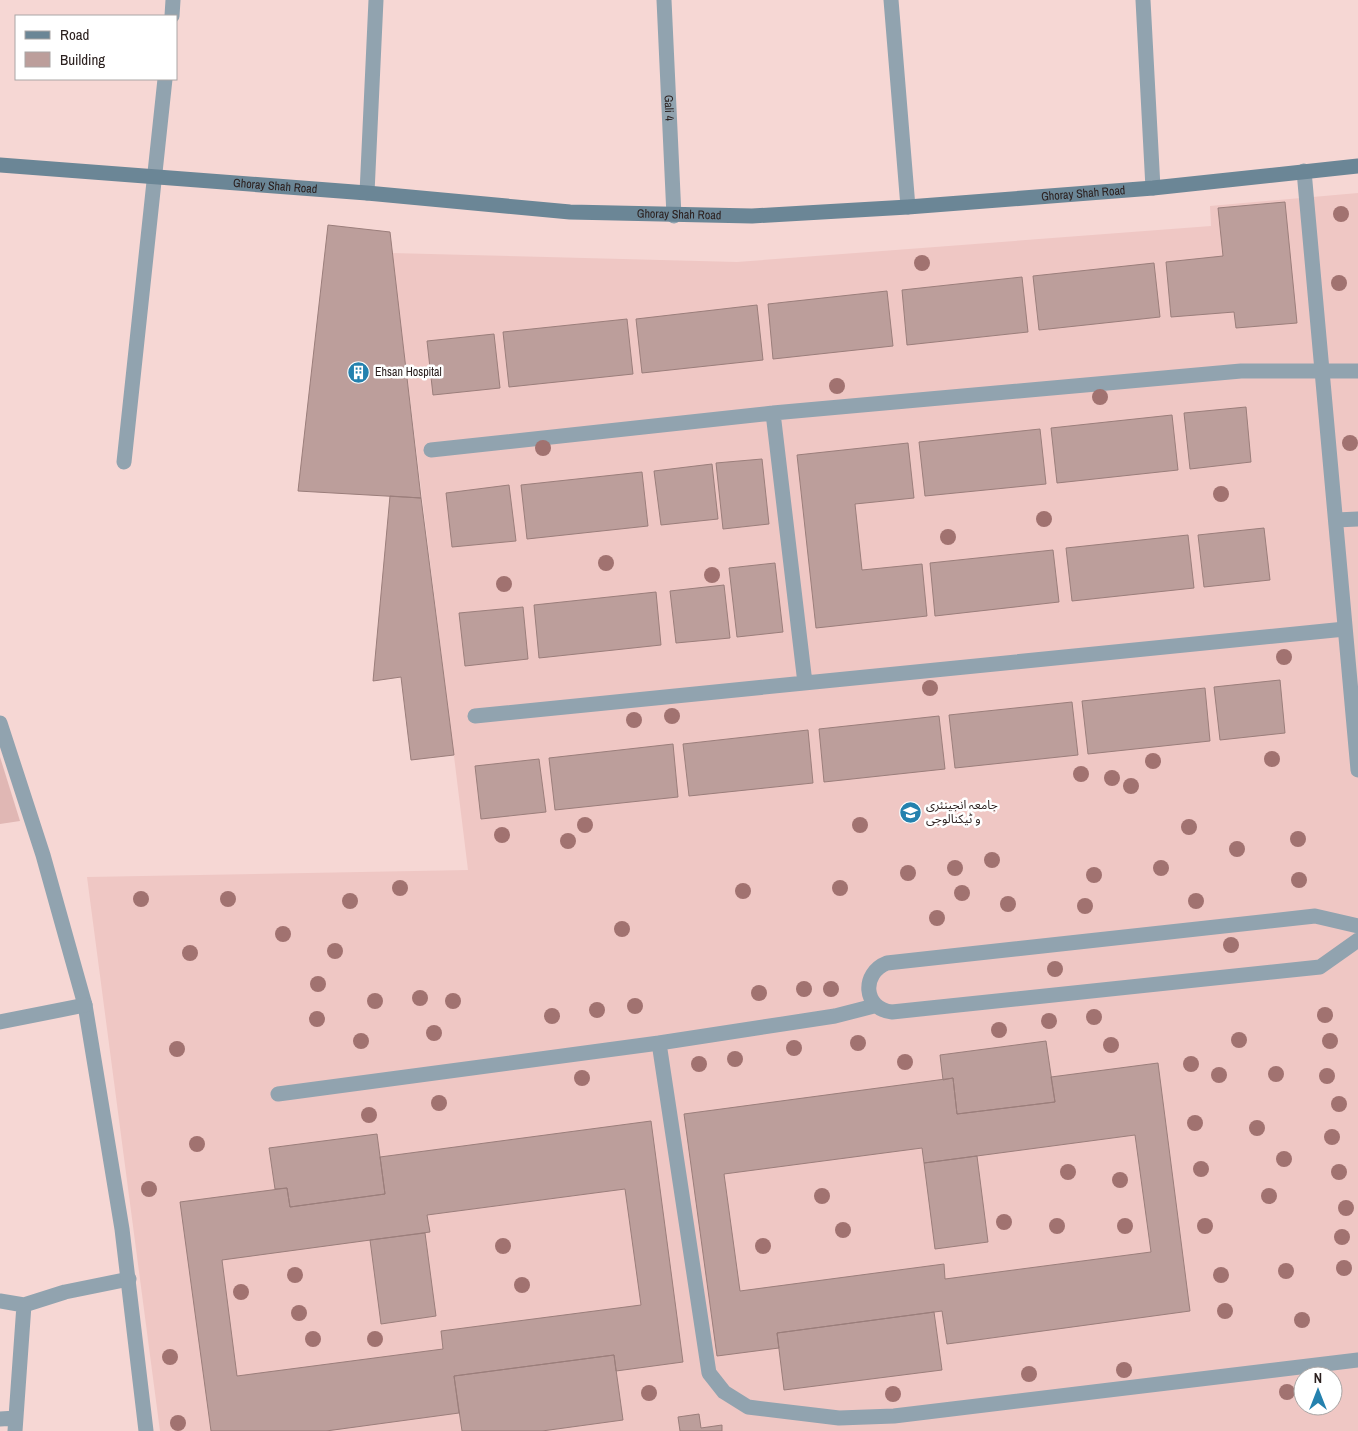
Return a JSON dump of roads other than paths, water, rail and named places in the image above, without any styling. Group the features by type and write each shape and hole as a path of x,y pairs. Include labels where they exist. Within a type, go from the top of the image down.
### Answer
{"main road":[{"name":"Ghoray Shah Road","path":"0,165 367,193 570,212 674,216 752,216 908,207 1153,188 1358,166"}],"street":[{"path":"172,15 173,0"},
{"path":"367,193 376,0"},
{"name":"Gali 4","path":"664,0 674,216"},
{"path":"891,0 908,207"},
{"path":"1143,0 1153,188"},
{"path":"124,462 165,80"},
{"path":"1304,172 1358,770"},
{"path":"431,450 773,413 1241,371 1358,371"},
{"path":"773,413 806,683"},
{"path":"1336,520 1358,519"},
{"path":"475,716 1345,630"},
{"path":"0,723 43,855 85,1005 129,1280 146,1431"},
{"path":"1358,926 1315,916 886,963 874,971 869,981 869,994 874,1006 881,1011 892,1012 1320,967 1358,940"},
{"path":"0,1022 85,1005"},
{"path":"278,1094 659,1043 836,1016 874,1006"},
{"path":"659,1043 709,1373 724,1392 748,1407 839,1418 894,1416 1358,1360"},
{"path":"0,1301 24,1305 65,1292 129,1280"},
{"path":"0,1419 16,1425 24,1305"}],"place":[{"name":"Ehsan Hospital","path":"359,372"},
{"name":"جامعہ انجینئری و ٹیکنالوجی","path":"910,812"}]}
